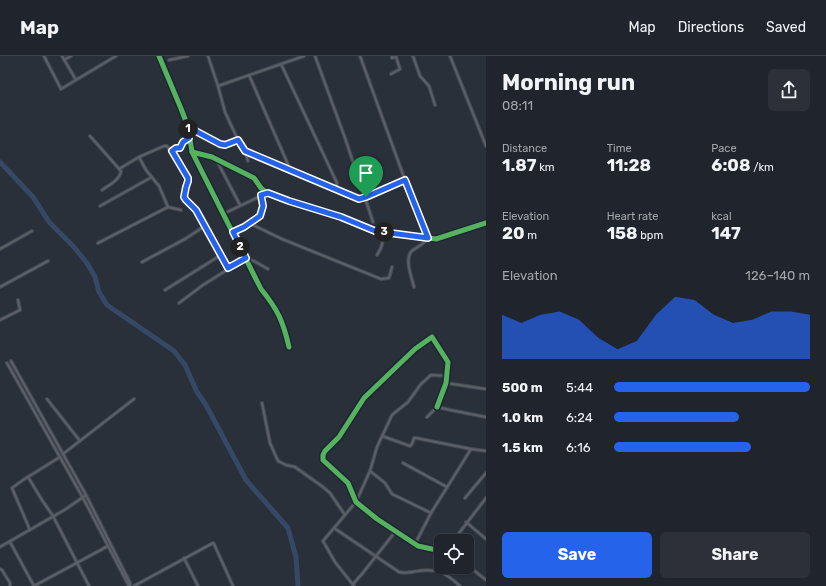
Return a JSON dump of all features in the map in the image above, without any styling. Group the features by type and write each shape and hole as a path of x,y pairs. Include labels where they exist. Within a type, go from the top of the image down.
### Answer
{"street":[{"path":"44,56 61,89 116,56"},
{"path":"62,56 76,80"},
{"path":"64,60 71,56"},
{"path":"159,56 188,127 192,152 261,289 272,302 281,317 289,346"},
{"path":"169,60 188,56"},
{"path":"208,56 225,112 238,140 245,151 248,161"},
{"path":"218,86 304,56"},
{"path":"315,56 366,197 373,222"},
{"path":"360,56 405,180 428,238"},
{"path":"391,74 400,69 396,57 392,58 392,56"},
{"path":"413,56 420,76 429,86 435,105"},
{"path":"450,56 486,146"},
{"path":"281,64 337,183 336,188"},
{"path":"249,75 290,169"},
{"path":"188,127 220,144 225,145 238,140"},
{"path":"90,136 121,171 120,177 102,190"},
{"path":"172,151 176,148 180,148 183,142 189,138"},
{"path":"119,169 139,157 165,145 172,151 188,178 184,197 196,210 228,268"},
{"path":"245,151 336,188 359,199 405,180"},
{"path":"192,152 217,160 254,178 261,188 268,193 341,217 375,231 436,240 486,223"},
{"path":"139,157 146,170 159,186 168,207"},
{"path":"217,160 240,205"},
{"path":"100,206 152,177"},
{"path":"224,214 240,205 268,193"},
{"path":"233,232 260,216 263,206 261,195"},
{"path":"98,243 168,207 181,210"},
{"path":"249,223 282,240 381,279 389,278 392,267"},
{"path":"142,262 205,226"},
{"path":"0,250 32,231"},
{"path":"377,255 381,248 385,232"},
{"path":"414,287 410,270 409,255 428,238"},
{"path":"165,290 221,255"},
{"path":"179,303 228,268 247,259 254,261 268,269"},
{"path":"0,287 48,261"},
{"path":"0,320 20,310 18,300"},
{"path":"427,417 437,407 446,383 448,362 432,337 415,348 367,394 339,437 325,451 323,460 348,483 356,502 395,532 415,544 434,550"},
{"path":"11,361 86,495 130,583 130,586"},
{"path":"7,363 83,498 127,584 130,586"},
{"path":"395,532 353,585 335,562 323,541 356,502 370,471 376,447 392,415 408,402 421,384 431,375 447,376"},
{"path":"446,383 486,389"},
{"path":"47,399 80,441"},
{"path":"63,454 134,399"},
{"path":"262,403 270,443 278,461 295,467 318,483 330,493 345,515"},
{"path":"437,407 486,416"},
{"path":"382,436 410,446 414,438 416,438 486,451"},
{"path":"415,544 471,449"},
{"path":"30,530 12,490 13,487 60,457"},
{"path":"403,463 448,487"},
{"path":"370,471 385,483 392,494 432,513"},
{"path":"465,498 486,473"},
{"path":"28,477 38,495 53,516 90,586"},
{"path":"0,547 86,495"},
{"path":"457,534 486,498"},
{"path":"466,522 486,539"},
{"path":"334,528 399,572 406,574 427,570 443,573 460,586"},
{"path":"10,542 34,586 108,546"},
{"path":"134,586 213,543 233,586"},
{"path":"184,558 198,586"},
{"path":"0,569 2,570 10,586"},
{"path":"474,571 486,580"}],"waterway":[{"path":"0,162 33,197 49,222 73,246 87,263 95,277 99,292 107,305 174,351 185,365 197,392 206,405 246,480 288,528 296,557 298,586"}],"cycle path":[{"path":"159,56 188,127 192,152 261,289 272,303 279,316 289,347"},
{"path":"192,152 212,157 254,178 261,188 267,193 341,217 375,231 436,239 486,223"},
{"path":"434,549 418,546 377,519 356,502 348,483 323,460 323,455 339,437 364,398 415,349 432,337 448,362 446,383 437,407"}],"route":[{"path":"188,127 220,144 225,145 238,140 245,151 336,188 359,199 366,197 405,180 428,238 375,231 341,217 268,193 261,195 263,206 260,216 244,227 233,232 246,258 228,268 196,210 184,197 188,178 172,151 176,148 180,148 183,142 189,138 188,127"}]}
